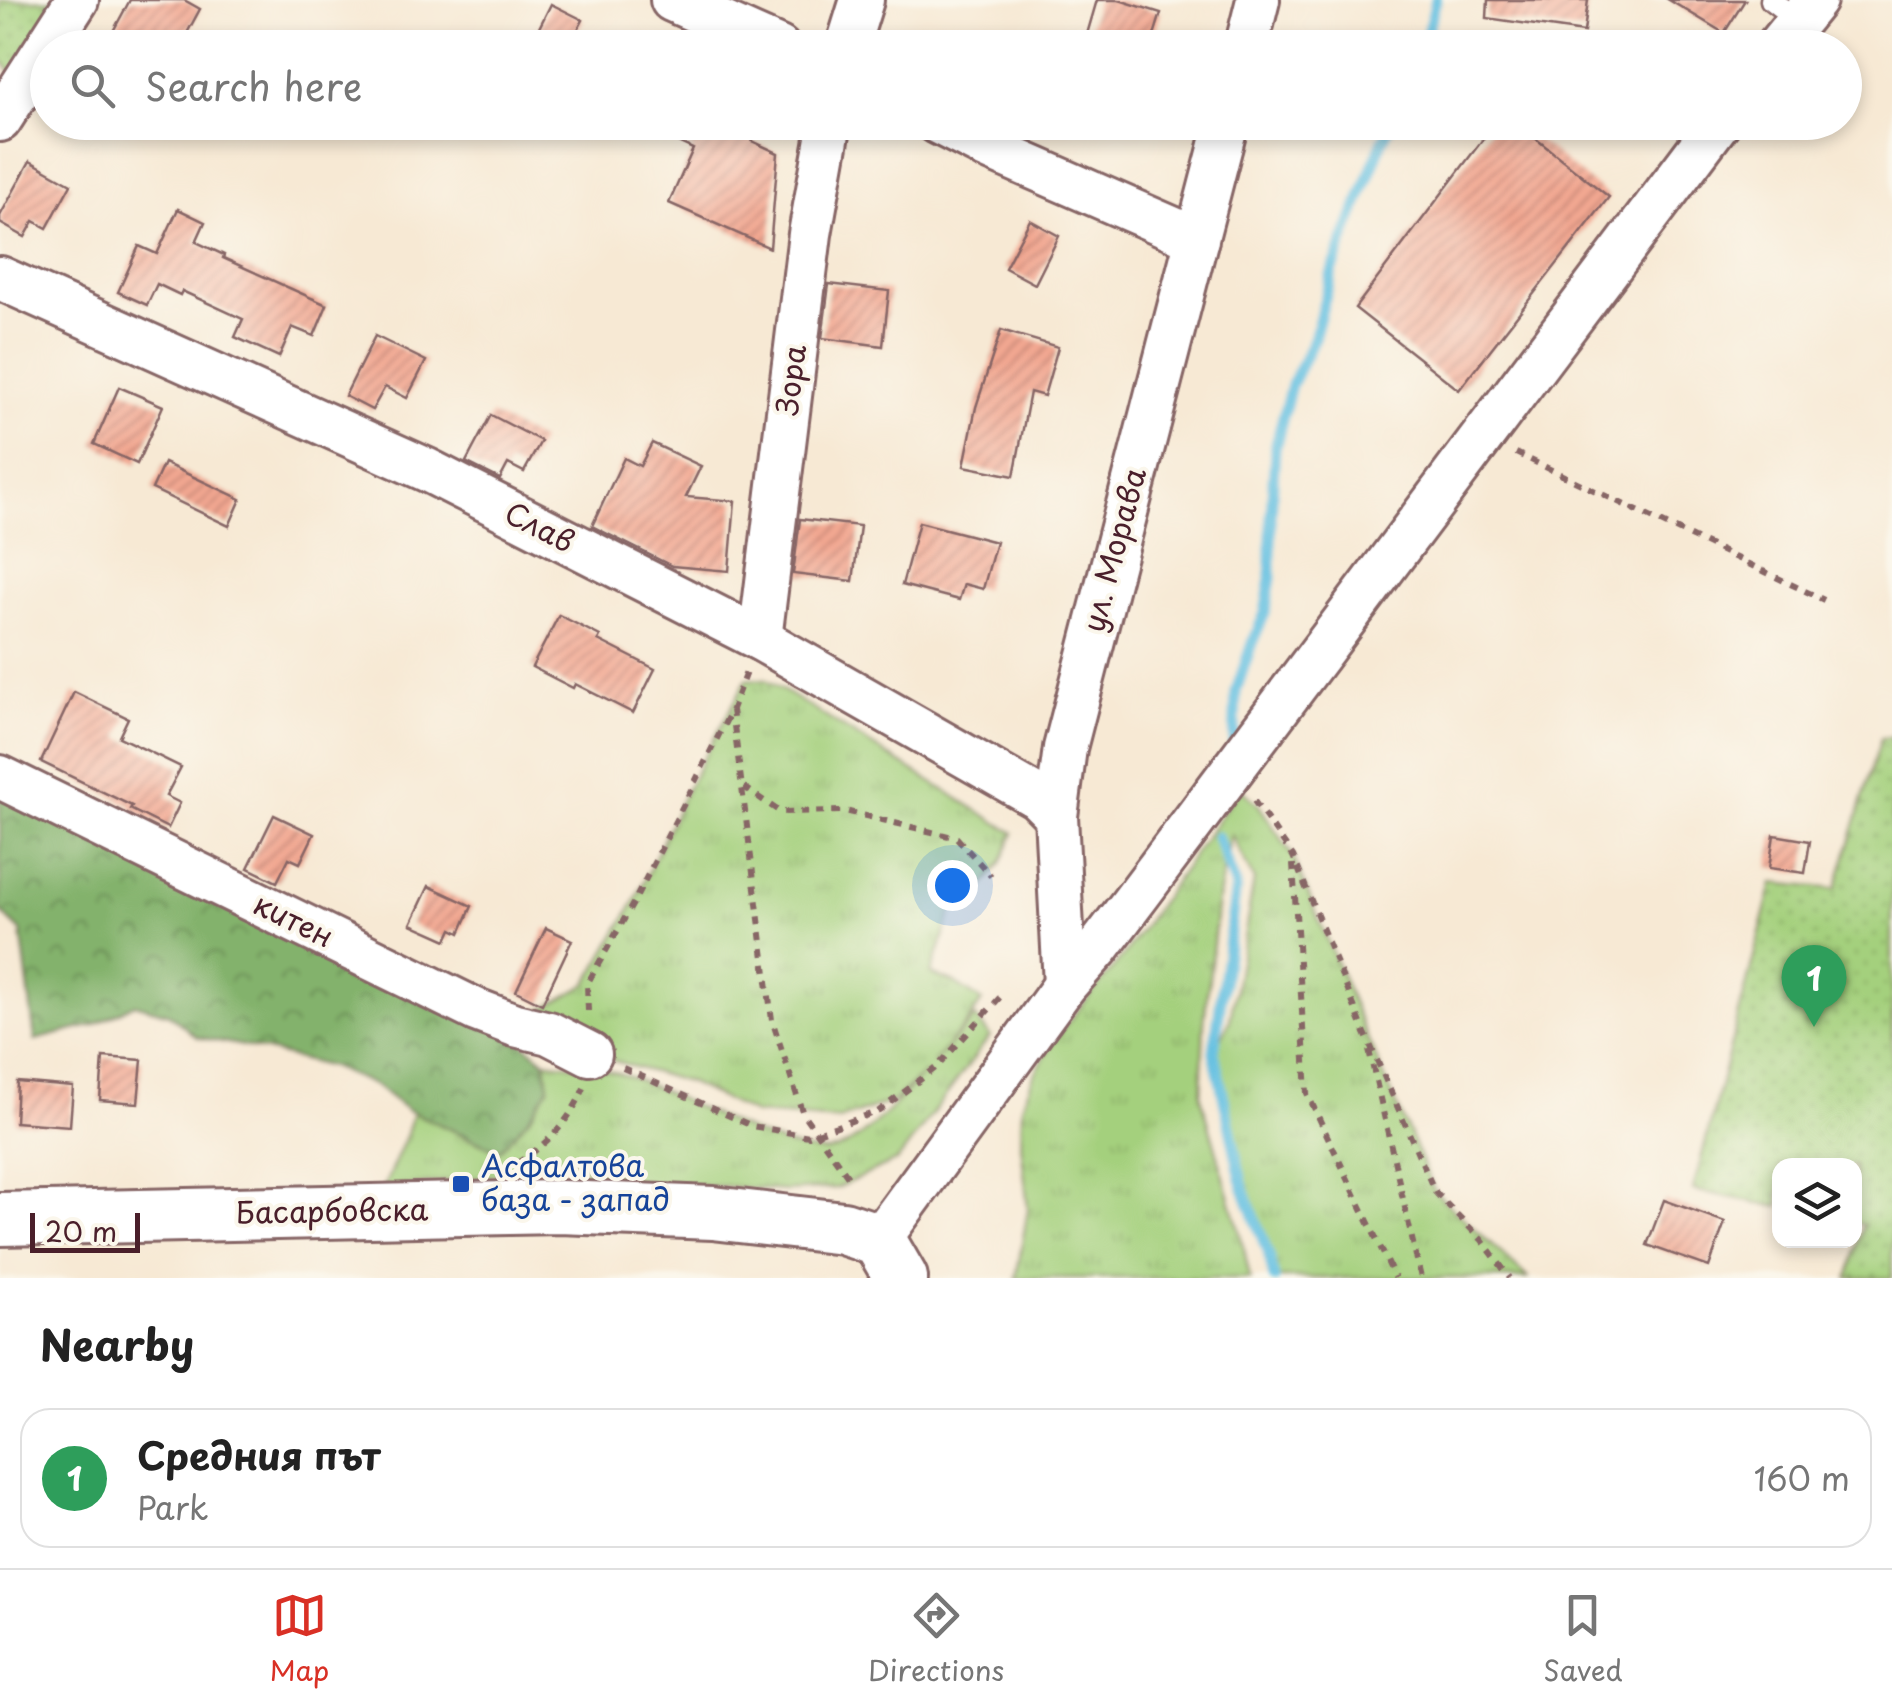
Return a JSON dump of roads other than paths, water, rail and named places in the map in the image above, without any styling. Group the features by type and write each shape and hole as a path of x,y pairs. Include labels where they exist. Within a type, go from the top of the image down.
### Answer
{"street":[{"path":"58,30 77,0"},
{"path":"672,0 739,30"},
{"path":"853,30 862,0"},
{"path":"1250,30 1258,0"},
{"path":"0,120 30,73"},
{"name":"Зора","path":"760,639 810,234 827,140"},
{"path":"977,140 1196,239"},
{"name":"ул. Морава","path":"1065,985 1056,816 1065,748 1222,140"},
{"path":"869,1232 1098,948 1706,140"},
{"name":"Слав","path":"0,278 426,470 760,639 1036,797 1056,816"},
{"name":"китен","path":"0,777 476,1010 549,1033 590,1054"},
{"name":"Басарбовска","path":"0,1219 560,1207 714,1213 869,1232"}],"waterway":[{"path":"1428,30 1436,0"},
{"path":"1234,746 1236,691 1265,613 1271,578 1275,448 1291,385 1314,339 1332,272 1383,140"},
{"path":"1217,837 1236,887 1214,1052 1242,1183 1274,1278"}],"place":[{"name":"Средния път","path":"1814,1027"},
{"name":"Асфалтова база - запад","path":"461,1184"}]}
